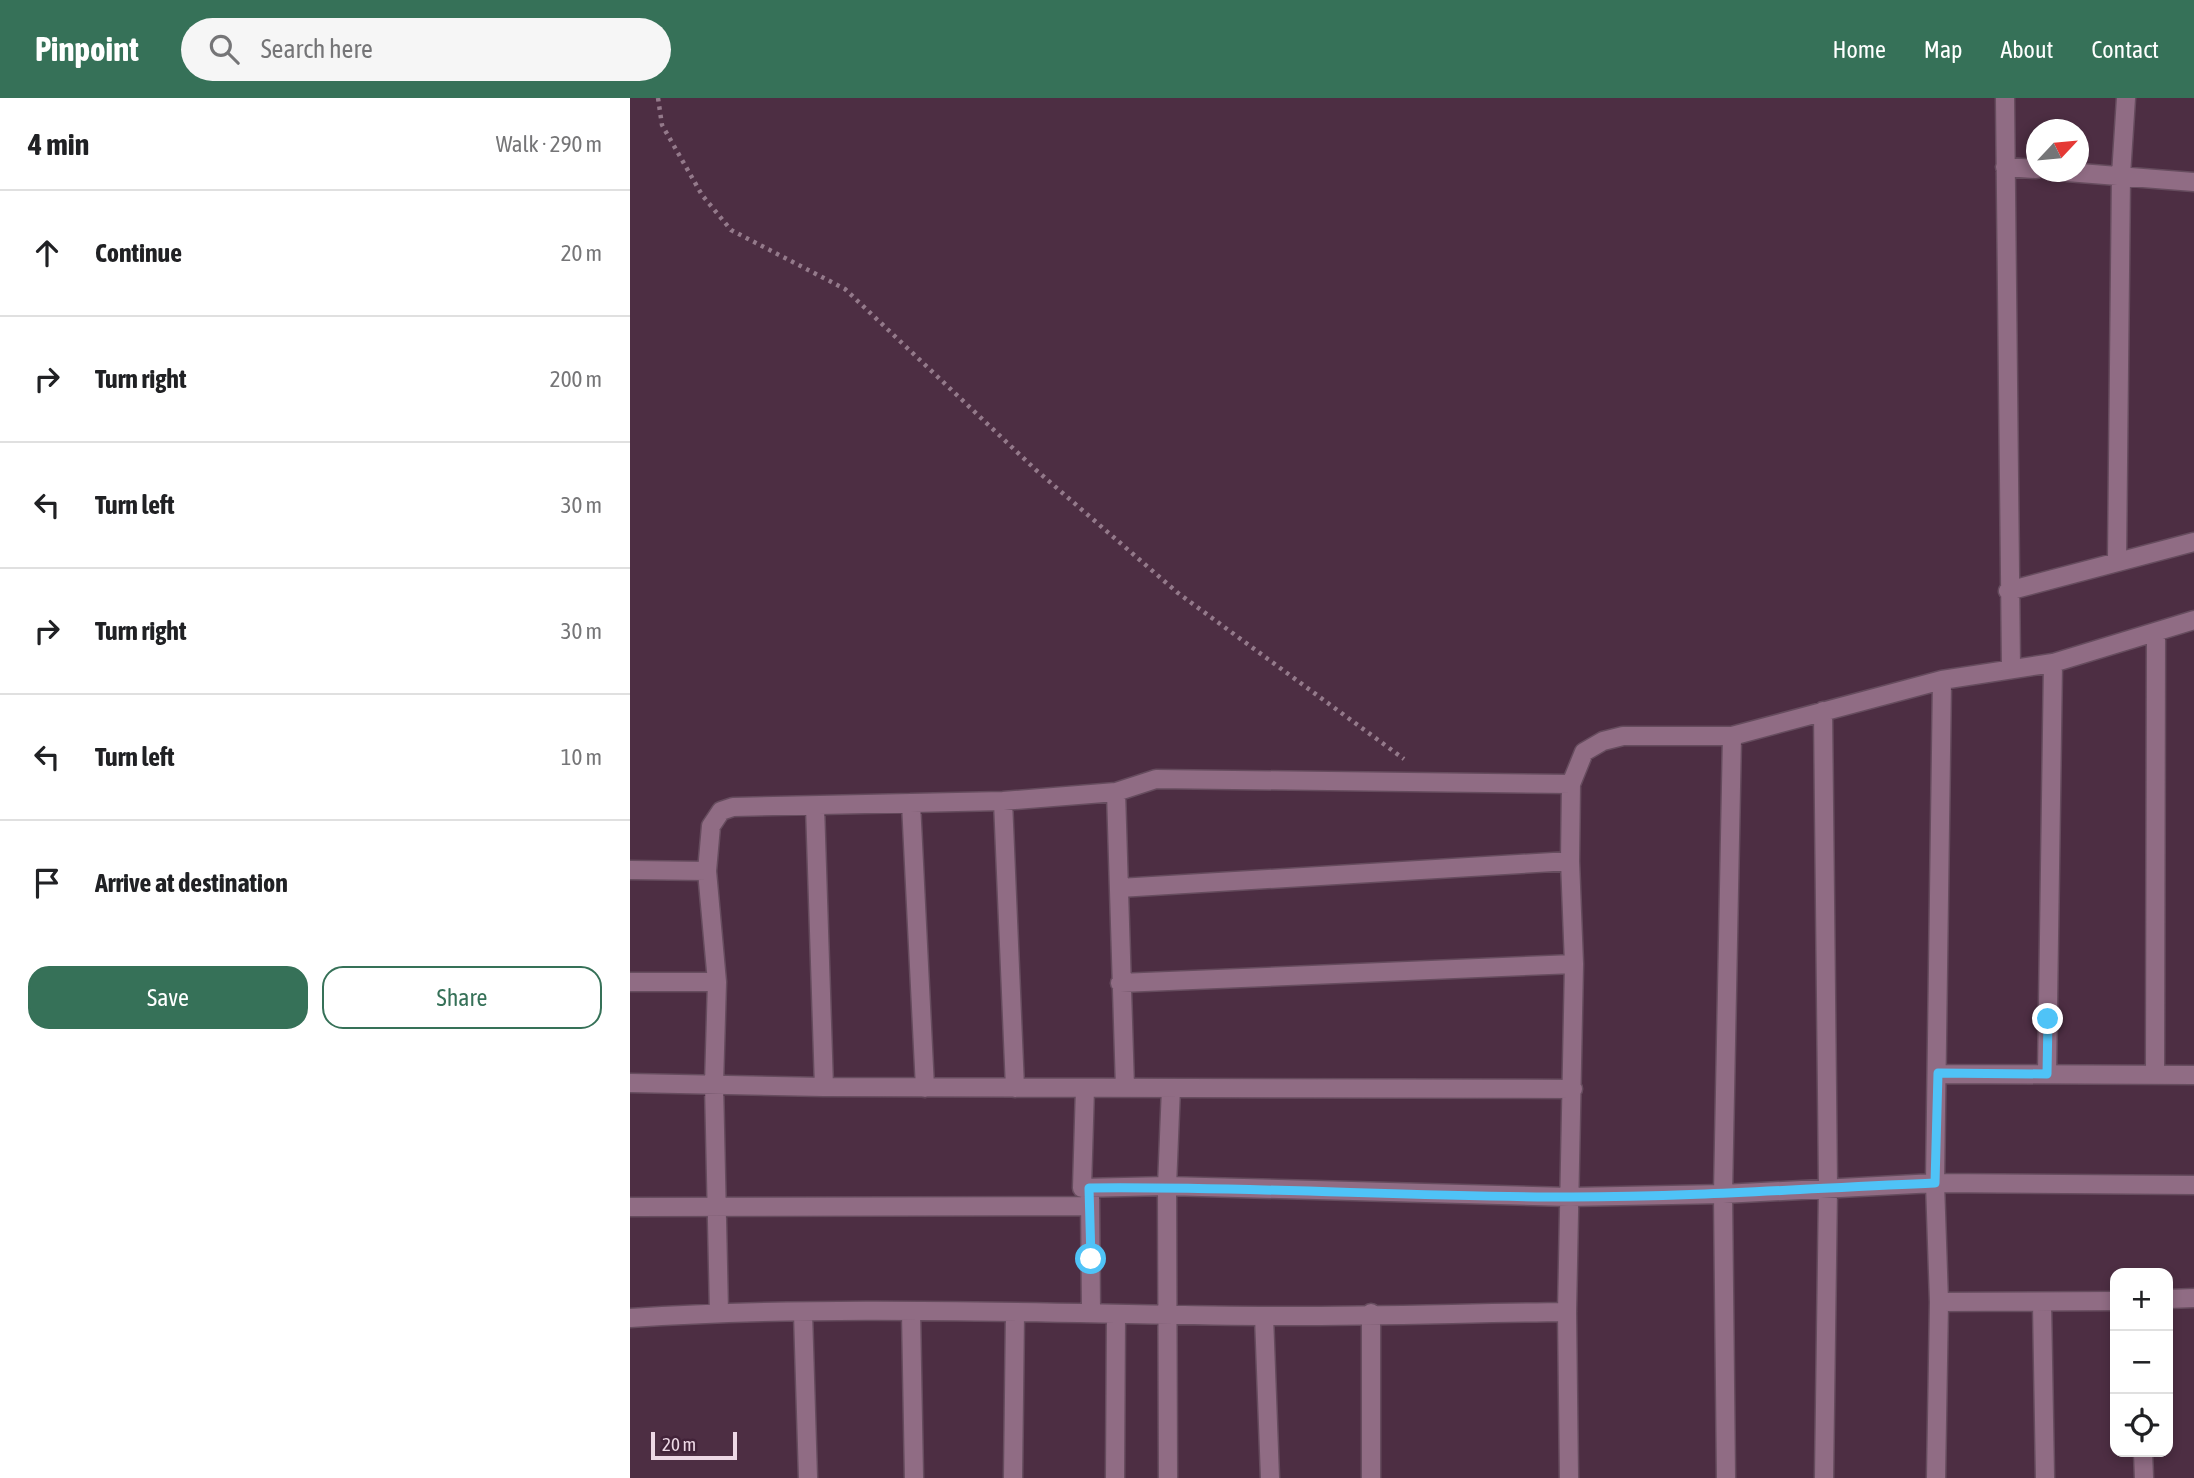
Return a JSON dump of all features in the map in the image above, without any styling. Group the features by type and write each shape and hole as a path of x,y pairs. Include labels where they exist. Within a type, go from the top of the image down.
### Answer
{"street":[{"path":"2005,98 2008,591 2011,668"},
{"path":"2117,560 2121,175 2126,98"},
{"path":"2005,167 2026,168"},
{"path":"2089,173 2194,182"},
{"path":"2008,591 2194,541"},
{"path":"1569,1478 1567,1312 1574,964 1570,861 1571,784 1584,752 1603,741 1623,736 1732,736 1942,680 2053,663 2194,620"},
{"path":"2155,1074 2156,632"},
{"path":"2047,1074 2053,663"},
{"path":"1936,1478 1938,1302 1935,1183 1942,680"},
{"path":"1823,710 1828,1187 1824,1478 1838,1478"},
{"path":"1726,1478 1723,1194 1732,736"},
{"path":"719,1312 714,1084 717,982 707,871 711,826 721,811 733,807 1003,801 1116,792 1143,782 1164,779 1429,780 1571,784"},
{"path":"1116,792 1125,1088"},
{"path":"1003,801 1015,1088"},
{"path":"911,803 925,1088"},
{"path":"815,806 824,1087"},
{"path":"1119,888 1570,861"},
{"path":"630,870 707,871"},
{"path":"1121,983 1574,964"},
{"path":"630,982 717,982"},
{"path":"1938,1073 2194,1075"},
{"path":"630,1083 925,1088 1573,1089"},
{"path":"1085,1088 1082,1188 1167,1186 1569,1197 1723,1194 1935,1183 2194,1185"},
{"path":"1168,1478 1167,1186 1171,1088"},
{"path":"1089,1188 1091,1312"},
{"path":"630,1207 1090,1206"},
{"path":"2173,1299 2194,1298"},
{"path":"1938,1302 2110,1301"},
{"path":"2042,1303 2045,1478"},
{"path":"911,1311 914,1478"},
{"path":"630,1318 719,1312 1091,1312 1264,1316 1567,1312"},
{"path":"803,1312 808,1478"},
{"path":"1013,1478 1014,1313"},
{"path":"1371,1313 1371,1478"},
{"path":"1115,1478 1116,1314"},
{"path":"1264,1316 1270,1478"},
{"path":"2143,1457 2144,1478"}],"path":[{"path":"658,98 662,125 702,195 731,230 845,289 1036,470 1178,593 1373,734 1429,780"}],"route":[{"path":"1091,1259 1089,1188 1167,1186 1569,1197 1723,1194 1935,1183 1938,1073 2047,1074 2048,1019"}]}
